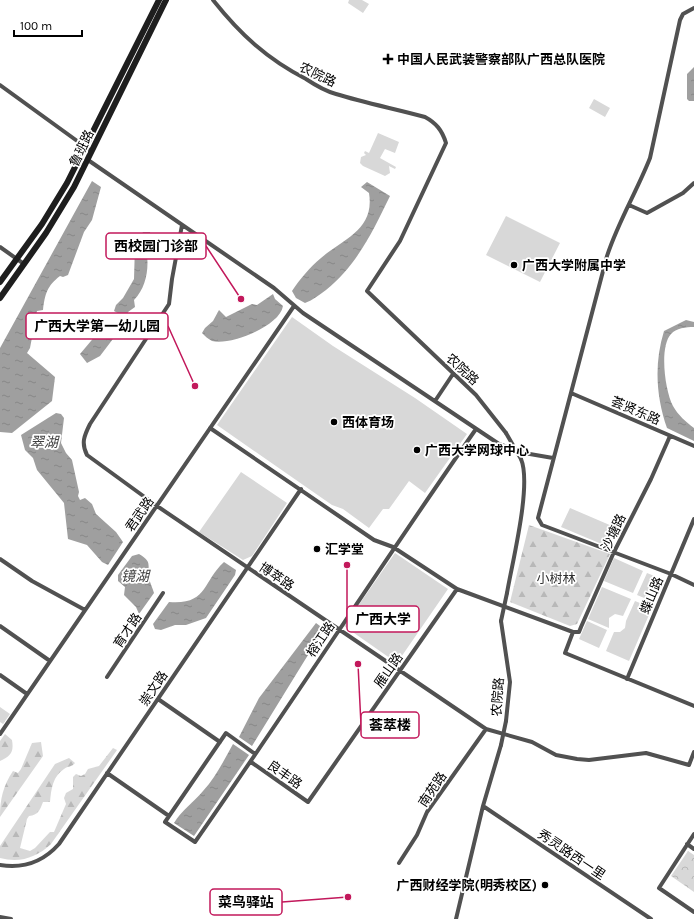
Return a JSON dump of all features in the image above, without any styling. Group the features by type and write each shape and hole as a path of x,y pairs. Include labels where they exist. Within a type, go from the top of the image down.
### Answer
{"main road":[{"name":"鲁班路","path":"0,282 42,224 67,183 159,0"},
{"name":"鲁班路","path":"0,298 74,187 166,0"}],"street":[{"name":"农院路","path":"213,0 253,44 273,61 291,72 335,94 425,116 435,122 443,132 446,143 400,241 367,291 479,399 506,433 521,460 525,478 519,527 501,621 510,682 506,721 501,745 483,806 456,919"},
{"path":"694,8 683,14 680,20 650,158 616,231 607,256 538,518 539,523 671,574 694,585"},
{"path":"0,85 91,151"},
{"path":"88,160 274,288 294,306 499,444 511,449 553,458"},
{"path":"629,205 647,213 683,193 694,183"},
{"name":"博萃路","path":"182,225 169,304 90,424 83,437 82,446 87,455 156,506 399,672 486,729 527,741 556,755 577,759 589,760 646,753 689,765 694,768"},
{"path":"0,246 24,264"},
{"name":"君武路","path":"0,734 2,727 50,661 294,306"},
{"path":"435,401 453,374"},
{"name":"荟贤东路","path":"571,393 694,446"},
{"path":"210,428 374,540 394,547 457,589 573,632 565,653 694,706"},
{"name":"榕江路","path":"169,816 164,822 195,842 251,762 394,547 476,429"},
{"name":"沙塘路","path":"573,632 579,632 614,552 651,479 670,436"},
{"name":"崇文路","path":"0,865 24,866 47,856 59,844 301,489"},
{"name":"蝶山路","path":"627,679 694,519"},
{"path":"0,559 32,581 85,610"},
{"name":"雁山路","path":"308,802 457,589"},
{"name":"育才路","path":"107,678 163,593"},
{"path":"0,626 50,661"},
{"path":"0,675 27,694"},
{"path":"158,699 220,742"},
{"name":"南苑路","path":"399,863 417,835 427,812 486,729"},
{"path":"107,773 169,816 226,733 255,754"},
{"path":"689,765 694,752"},
{"name":"良丰路","path":"251,762 308,802"},
{"name":"秀灵路西一里","path":"483,806 651,919"},
{"path":"694,834 659,888 694,912"},
{"path":"687,844 694,848"},
{"path":"0,917 11,919"}],"green space":[{"path":"349,0 362,0 369,4 363,13 348,3"},
{"path":"594,99 610,108 605,117 589,108"},
{"path":"378,133 399,142 395,153 385,149 380,158 396,167 395,169 389,166 390,173 385,176 363,166 360,163 361,157 366,155 364,153 365,151 369,153"},
{"path":"506,216 560,243 540,282 486,255"},
{"name":"西体育场","path":"292,317 333,346 415,398 467,434 425,493 409,481 389,509 383,509 369,528 343,509 332,505 217,425"},
{"path":"241,472 287,503 252,556 243,560 199,532"},
{"path":"570,508 612,526 604,545 561,527"},
{"name":"小树林","path":"529,525 610,554 577,624 570,626 510,602"},
{"path":"395,553 448,589 397,663 344,626"},
{"path":"614,558 643,571 633,593 604,581"},
{"path":"647,573 664,580 654,602 637,595"},
{"path":"602,587 631,599 623,616 615,614 609,618 609,628 588,619"},
{"path":"635,601 652,608 629,661 606,651 614,632 620,632 625,628 626,621"},
{"path":"587,621 607,630 599,648 579,639"},
{"path":"0,707 10,714 3,724 0,722"},
{"path":"5,734 12,740 13,748 7,757 0,761 0,741"},
{"path":"41,742 43,756 0,817 3,793 13,771 18,773 21,769 32,743"},
{"path":"113,748 117,750 51,844 40,853 27,858 14,860 0,858 0,846 55,764 69,758 75,763 57,775 52,788 50,802 43,802 38,812 35,815 29,816 27,819 20,848 30,851 35,848 50,832 54,832 66,804 64,798 66,793 73,789 73,777 76,774 81,776 85,774 88,769 99,766"},
{"path":"688,851 694,855 694,892 671,876"}],"water":[{"path":"694,67 694,101 689,101 687,99 687,74"},
{"path":"92,181 101,187 92,220 84,232 68,275 63,277 60,276 52,283 46,295 43,310 37,311 30,348 27,353 55,377 52,401 12,433 0,432 0,348"},
{"path":"367,182 390,196 363,247 347,270 326,290 305,303 296,298 292,291 309,269 321,258 356,232 362,225 370,206 369,193 361,187"},
{"path":"143,232 150,232 151,237 145,244 147,251 147,274 139,294 134,300 135,307 128,312 127,318 114,311 116,305 123,298 134,279 135,245"},
{"path":"273,294 275,299 283,306 280,313 273,321 264,327 242,337 220,342 212,341 202,333 213,321 219,310 226,317 252,304 257,305"},
{"path":"686,320 694,322 694,327 678,329 671,334 667,340 665,349 664,369 670,399 677,412 694,428 694,441 667,428 660,404 658,380 659,355 664,331"},
{"path":"107,322 119,331 100,356 87,363 80,354"},
{"name":"翠湖","path":"56,413 61,414 64,418 61,443 66,453 72,460 80,500 85,498 92,504 96,514 116,532 123,542 108,565 102,562 87,545 68,539 64,503 37,470 33,458 25,450 21,435"},
{"name":"镜湖","path":"139,554 148,562 149,578 154,593 139,614 136,607 124,595 125,587 118,581 118,575 132,556"},
{"path":"224,562 236,570 235,575 206,618 186,625 175,625 161,630 155,629 153,624 169,602 182,602 191,600 198,596"},
{"path":"316,623 324,629 252,746 239,737 259,698"},
{"path":"233,744 249,755 194,836 174,823 208,786"}],"place":[{"name":"中国人民武装警察部队广西总队医院","path":"388,59"},
{"name":"广西大学附属中学","path":"514,265"},
{"name":"西校园门诊部","path":"241,299"},
{"name":"广西大学第一幼儿园","path":"195,386"},
{"name":"西体育场","path":"334,422"},
{"name":"广西大学网球中心","path":"417,450"},
{"name":"汇学堂","path":"317,549"},
{"name":"广西大学","path":"347,565"},
{"name":"荟萃楼","path":"358,664"},
{"name":"广西财经学院(明秀校区)","path":"545,885"},
{"name":"菜鸟驿站","path":"348,897"}]}
